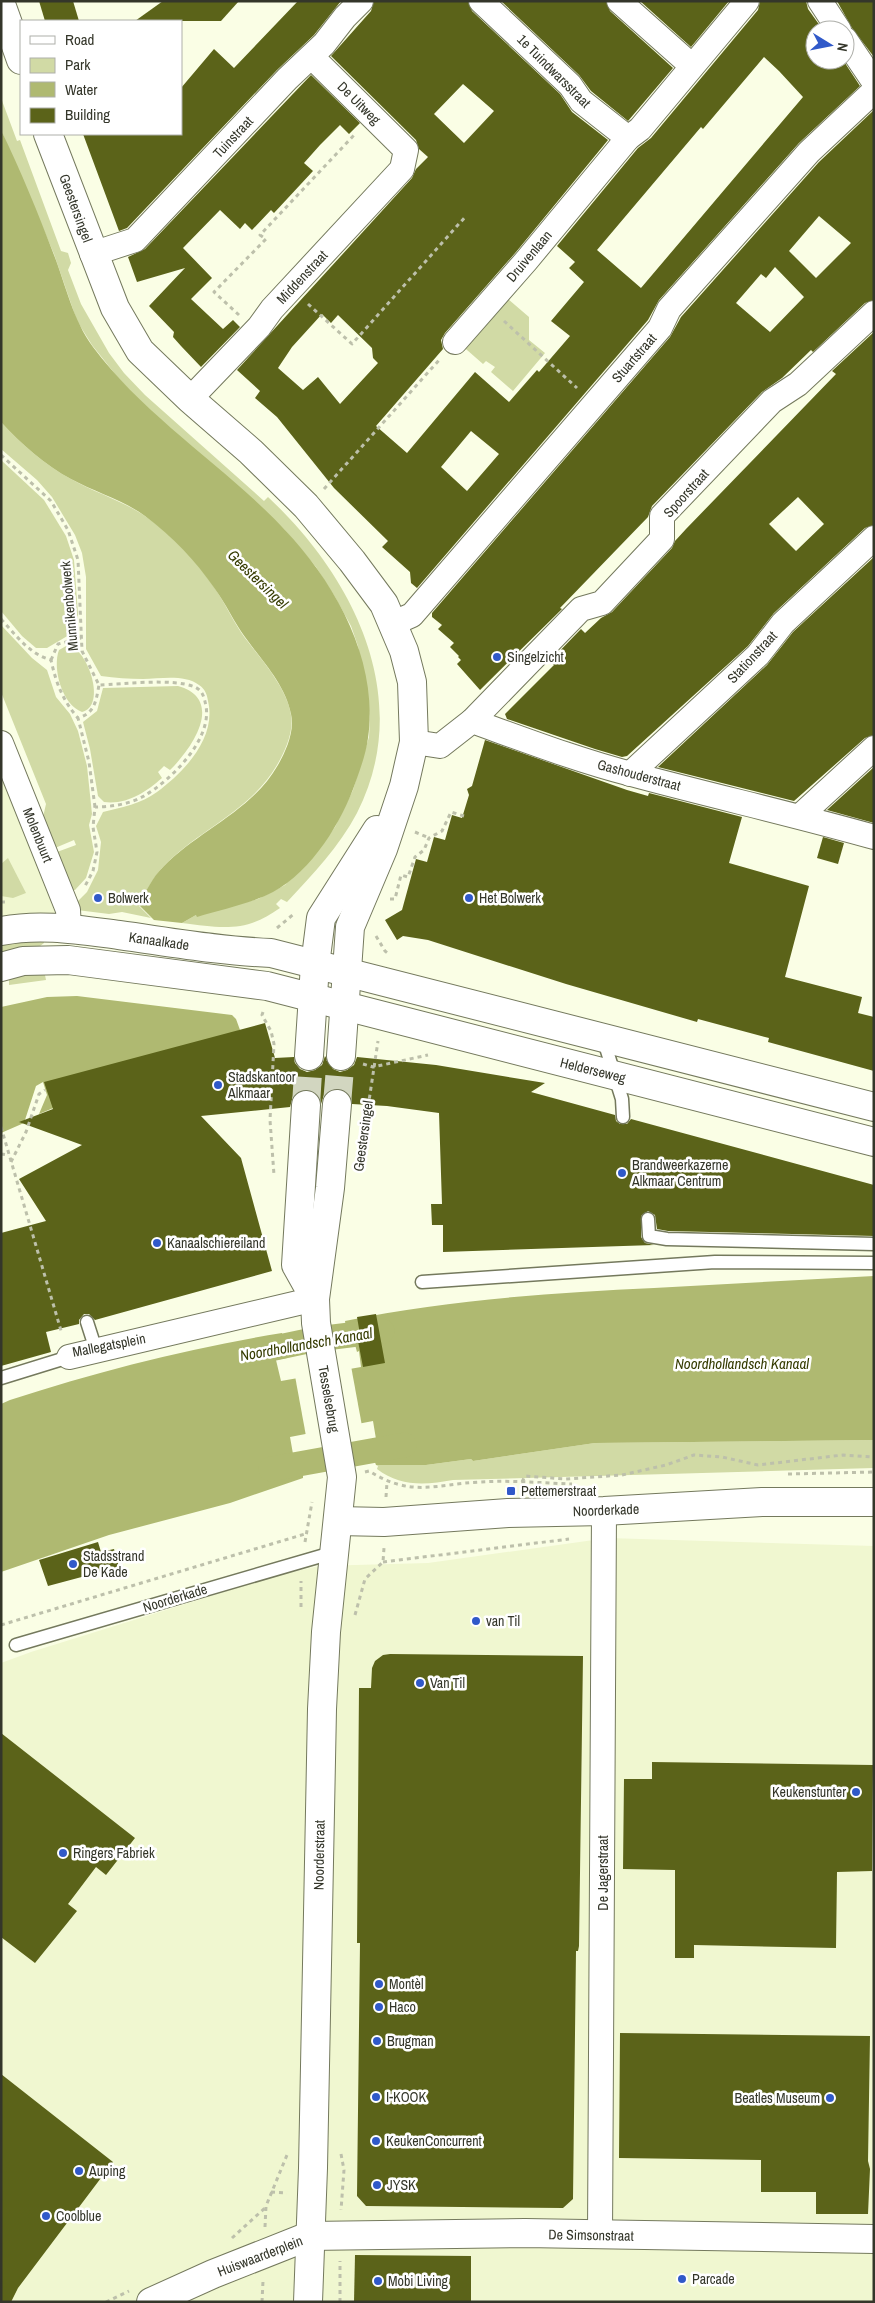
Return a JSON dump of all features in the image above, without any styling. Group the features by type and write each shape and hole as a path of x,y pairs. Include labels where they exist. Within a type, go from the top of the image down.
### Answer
{"main road":[{"path":"1,4 20,57"},
{"name":"Geestersingel","path":"48,135 92,254 115,308 140,351 190,399 251,452 306,506 370,584 394,623 404,650 412,682 414,742 409,769 383,849 350,926 345,1006 349,1059"},
{"name":"Geestersingel","path":"309,1054 320,918 401,796"},
{"name":"Kanaalkade","path":"1,931 33,927 70,929 221,950 271,953 315,965"},
{"path":"1,967 23,961 50,959 267,986 313,998"},
{"path":"315,965 382,980 874,1107"},
{"name":"Helderseweg","path":"313,998 874,1142"},
{"name":"Geestersingel","path":"316,1311 330,1188 337,1104"},
{"path":"306,1105 296,1265 316,1311"},
{"name":"Tesselsebrug","path":"316,1311 342,1474"},
{"name":"Noorderstraat","path":"309,2236 322,1709 326,1632 336,1552 342,1474"},
{"name":"Noorderkade","path":"338,1521 384,1522 508,1513 604,1511 762,1502 874,1502"},
{"name":"De Simsonstraat","path":"309,2236 341,2234 600,2235 874,2240"},
{"name":"Huiswaarderplein","path":"152,2302 212,2274 309,2236 308,2302"}],"street":[{"name":"Tuinstraat","path":"92,254 135,240 288,79 312,57 361,1"},
{"name":"1e Tuindwarsstraat","path":"482,1 570,85 581,101 628,138"},
{"path":"619,1 692,66"},
{"name":"Druivenlaan","path":"455,342 628,138 640,129 747,1"},
{"path":"820,1 832,20"},
{"path":"855,54 874,82"},
{"name":"De Uitweg","path":"312,57 406,150"},
{"name":"Stuartstraat","path":"394,623 412,615 660,328 670,309 809,152 874,91"},
{"name":"Middenstraat","path":"190,399 256,331 291,288 402,169 406,150"},
{"name":"Spoorstraat","path":"472,721 581,609 602,604 662,539 662,516 772,401 798,384 874,313"},
{"name":"Stationstraat","path":"630,774 758,655 783,623 874,538"},
{"path":"414,742 440,746 472,721"},
{"name":"Gashouderstraat","path":"472,721 572,757 630,774 800,816 874,837"},
{"name":"Molenbuurt","path":"1,743 68,910 70,929"},
{"path":"800,816 874,748"},
{"name":"Mallegatsplein","path":"69,1357 96,1350 316,1311"},
{"name":"De Jagerstraat","path":"600,2235 604,1511"}],"lane":[{"path":"603,1038 622,1099 623,1117"},
{"path":"648,1220 649,1236 666,1238 874,1244"},
{"path":"422,1282 715,1262 874,1262"},
{"path":"87,1322 96,1350"},
{"path":"1,1378 69,1357"},
{"name":"Noorderkade","path":"16,1645 336,1552"}],"path":[{"path":"256,331 214,292 266,239 260,234 372,116"},
{"path":"291,288 352,344 466,216"},
{"path":"487,306 594,403"},
{"path":"306,506 330,483 455,342"},
{"name":"Munnikenbolwerk","path":"1,455 50,501 68,530 78,560 81,590 82,650 99,685"},
{"path":"1,619 39,657 51,660"},
{"path":"64,901 82,891 93,871 98,852 89,762 78,718 65,704 51,660 58,644 81,638"},
{"path":"78,718 88,715 94,706 99,685 177,682 197,688 204,695 206,710 203,730 194,748 180,766 142,798 125,803 95,807"},
{"path":"387,899 395,899 402,876 408,877 409,865 424,850 429,838 442,831 451,812 464,816"},
{"path":"420,833 429,838"},
{"path":"275,929 297,911"},
{"path":"382,980 384,951"},
{"path":"262,1015 271,1031 274,1044 309,1054"},
{"name":"Geestersingel","path":"361,1155 380,1015"},
{"path":"349,1059 373,1067 434,1054"},
{"path":"11,1163 26,1132 39,1094 45,1090"},
{"name":"Mallegatsplein","path":"1,1127 69,1357"},
{"path":"1,1154 9,1156"},
{"path":"522,1482 525,1476 566,1479 622,1475 666,1465 694,1455 722,1457 758,1465 842,1455 874,1458"},
{"path":"779,1475 874,1472"},
{"name":"Noorderkade","path":"386,1492 387,1482 418,1489 480,1482 577,1484"},
{"path":"305,1546 305,1534 312,1500"},
{"name":"Noorderkade","path":"1,1625 305,1534"},
{"path":"340,2302 341,2234"}],"shaded area":[{"path":"1,764 31,842 56,916 33,913 1,916"},
{"path":"608,1538 874,1546 874,2302 1,2302 1,1663 275,1576 319,1566 428,1563"}],"green space":[{"path":"1,98 17,141 20,140 61,251 68,253 71,263 68,270 81,304 109,353 124,373 145,395 264,501 268,497 299,529 326,564 349,602 366,642 377,684 380,727 373,770 357,813 334,849 287,902 281,899 276,904 280,908 256,922 233,927 182,923 196,915 258,899 285,885 315,854 335,827 353,790 369,737 370,716 358,646 351,626 335,597 316,567 284,529 147,408 119,379 92,345 77,321 54,254 1,130"},
{"path":"502,294 529,317 529,340 545,353 513,391 491,372 495,367 486,361 483,364 459,343"},
{"path":"1,422 16,438 52,468 80,484 134,509 173,539 192,558 216,590 241,632 279,684 289,705 292,721 290,735 277,765 253,796 191,842 158,872 139,906 151,918 122,912 109,914 77,910 76,903 87,892 98,870 101,842 96,826 103,812 131,805 151,796 178,775 196,753 208,728 210,715 207,696 201,687 186,679 133,679 101,676 86,649 86,577 82,553 75,535 52,497 37,480 1,449"},
{"path":"1,460 44,500 66,536 74,560 78,614 76,628 69,635 47,648 36,648 22,636 1,611"},
{"path":"1,625 32,658 47,670 56,697 70,714 78,731 87,766 92,814 89,825 94,852 86,878 75,890 70,890 57,852 76,845 74,840 55,848 43,817 46,804 1,692"},
{"path":"68,645 82,656 92,678 93,700 89,708 82,712 69,702 60,685 58,676 57,658 59,650"},
{"path":"178,686 192,692 200,702 202,712 200,725 188,749 170,770 164,766 158,772 162,778 143,793 121,801 104,802 98,796 83,722 97,711 103,688"},
{"path":"8,858 26,893 13,898 1,896 1,864"},
{"path":"44,933 44,943 27,956 1,953 1,937"},
{"path":"28,967 45,975 46,980 9,985 9,972"},
{"path":"874,1440 874,1468 453,1480 414,1483 404,1482 386,1475 377,1469 378,1466 376,1465 426,1465 471,1459 473,1461 595,1443"}],"water":[{"path":"1,130 35,208 75,314 86,337 114,373 137,397 261,506 304,551 337,599 350,625 367,681 370,709 365,755 343,813 324,844 300,872 273,892 236,906 197,917 196,915 182,923 154,920 139,905 144,895 159,871 177,854 240,808 267,781 287,747 292,727 291,714 284,693 272,673 241,631 207,578 183,550 155,524 136,510 80,484 52,468 16,438 1,422"},
{"path":"77,996 232,1015 236,1019 240,1030 39,1114 47,1095 43,1082 36,1086 24,1123 1,1133 1,1007 47,997"},
{"path":"874,1276 874,1440 595,1443 473,1461 471,1459 426,1465 376,1465 367,1441 376,1439 373,1421 290,1437 293,1454 303,1453 303,1478 230,1503 109,1535 1,1572 1,1404 10,1400 144,1361 282,1333 287,1358 276,1360 281,1381 361,1367 359,1351 357,1352 354,1341 348,1342 345,1321 422,1308 499,1298 576,1292"}],"pier":[{"path":"351,1366 362,1426 306,1436 295,1376"}],"building":[{"path":"39,1 73,1 79,20 45,20"},
{"path":"163,1 239,1 221,21 136,20"},
{"path":"298,1 341,1 314,35 277,70 127,228 119,231 83,135 182,135 182,87 214,49 234,68"},
{"path":"374,1 468,1 472,11 560,94 572,112 608,140 516,252 445,333 441,340 443,349 376,426 407,453 475,372 509,402 537,370 539,372 570,336 551,321 584,282 569,268 575,262 557,246 638,148 651,138 758,10 760,1 806,1 808,9 816,20 805,20 805,70 850,70 860,86 799,143 659,300 648,320 417,588 411,583 410,572 382,547 388,541 334,488 277,417 255,398 260,391 237,370 412,178 416,169 428,157 419,149 416,140 331,56 371,11","holes":["764,57 803,97 641,288 597,250 701,127 703,129","463,84 494,111 464,143 434,114","322,314 331,323 338,315 372,348 373,358 378,363 340,404 318,377 303,390 278,368 292,347","471,431 499,454 467,491 441,467"]},
{"path":"501,1 606,1 610,11 673,68 628,121 591,91 579,75"},
{"path":"640,1 729,1 691,47"},
{"path":"837,1 874,1 874,57 855,32 855,20 848,20"},
{"path":"311,75 360,123 349,134 340,125 304,163 313,171 274,213 271,210 252,230 245,223 240,229 220,210 183,248 212,278 191,299 223,329 233,320 240,327 201,367 173,337 174,332 149,306 185,268 137,282 128,257 145,249"},
{"path":"874,110 874,300 865,303 813,352 811,350 782,378 762,392 652,506 648,517 560,608 562,609 480,690 457,664 461,660 450,647 454,643 438,629 442,625 432,617 432,613 670,337 681,317 819,162","holes":["819,216 851,243 816,278 789,251","775,267 804,297 770,332 736,303 761,274 766,278"]},
{"path":"874,332 874,525 865,528 774,613 748,646 627,756 622,757 595,749 507,719 505,714 554,665 550,661 581,629 585,633 601,618 612,612 672,548 675,541 686,529 836,374 832,371","holes":["798,497 824,524 796,551 769,524"]},
{"path":"874,557 874,735 865,738 794,801 658,767 767,665 793,632"},
{"path":"485,740 627,790 648,796 649,793 742,817 729,863 809,886 785,977 862,997 858,1013 874,1017 874,1071 768,1042 769,1038 698,1019 697,1022 566,984 428,940 403,936 397,940 385,920 402,910 416,859 427,862 434,837 445,840 452,815 462,818 469,795 467,789 472,786"},
{"path":"874,767 874,823 827,810"},
{"path":"823,837 844,843 838,864 817,858"},
{"path":"265,1023 275,1058 294,1057 295,1063 300,1069 307,1072 315,1070 322,1065 325,1056 333,1069 340,1072 354,1065 357,1057 436,1065 545,1083 531,1092 615,1115 616,1121 620,1124 627,1124 631,1119 874,1185 874,1236 668,1231 657,1229 655,1215 648,1211 641,1216 641,1237 645,1243 654,1245 443,1252 443,1225 432,1225 431,1204 442,1204 439,1113 387,1106 352,1104 351,1097 346,1091 338,1088 324,1095 321,1104 320,1098 315,1092 306,1089 299,1091 293,1096 290,1107 201,1116 241,1158 272,1271 95,1320 89,1314 84,1314 79,1320 79,1324 46,1332 51,1352 1,1366 1,1233 46,1221 19,1179 82,1145 19,1122 53,1109 44,1082"},
{"path":"376,1314 385,1363 363,1367 358,1341 361,1340 357,1317"},
{"path":"98,1542 101,1552 114,1549 119,1567 48,1586 39,1560"},
{"path":"383,1655 583,1656 579,1946 578,1951 576,1951 573,2199 563,2208 366,2206 357,2196 360,1943 357,1943 359,1688 371,1688 372,1668 375,1661"},
{"name":"Ringers Fabriek","path":"1,1733 135,1838 106,1875 96,1867 68,1904 77,1911 35,1963 1,1937"},
{"path":"652,1762 873,1765 872,1871 837,1872 836,1948 694,1945 694,1958 675,1958 675,1870 623,1869 624,1779 652,1779"},
{"path":"620,2033 870,2036 868,2214 816,2214 816,2192 761,2192 761,2160 619,2158"},
{"path":"1,2074 113,2162 18,2288 11,2302 1,2302"},
{"path":"355,2255 471,2256 471,2302 354,2302"}],"waterway":[{"name":"Noordhollandsch Kanaal","path":"251,1353 317,1339 382,1331"},
{"name":"Noordhollandsch Kanaal","path":"271,1469 404,1445"}],"tunnel":[{"path":"306,1105 309,1056"},
{"path":"337,1104 341,1056"}],"place":[{"name":"Singelzicht","path":"497,657"},
{"name":"Bolwerk","path":"98,898"},
{"name":"Het Bolwerk","path":"469,898"},
{"name":"Stadskantoor Alkmaar","path":"218,1085"},
{"name":"Brandweerkazerne Alkmaar Centrum","path":"622,1173"},
{"name":"Kanaalschiereiland","path":"157,1243"},
{"name":"Pettemerstraat","path":"511,1491"},
{"name":"Stadsstrand De Kade","path":"73,1564"},
{"name":"van Til","path":"476,1621"},
{"name":"Van Til","path":"420,1683"},
{"name":"Keukenstunter","path":"856,1792"},
{"name":"Ringers Fabriek","path":"63,1853"},
{"name":"Montèl","path":"379,1984"},
{"name":"Haco","path":"379,2007"},
{"name":"Brugman","path":"377,2041"},
{"name":"I-KOOK","path":"376,2097"},
{"name":"Beatles Museum","path":"830,2098"},
{"name":"KeukenConcurrent","path":"376,2141"},
{"name":"Auping","path":"79,2171"},
{"name":"JYSK","path":"377,2185"},
{"name":"Coolblue","path":"46,2216"},
{"name":"Parcade","path":"682,2279"},
{"name":"Mobi Living","path":"378,2281"}]}
